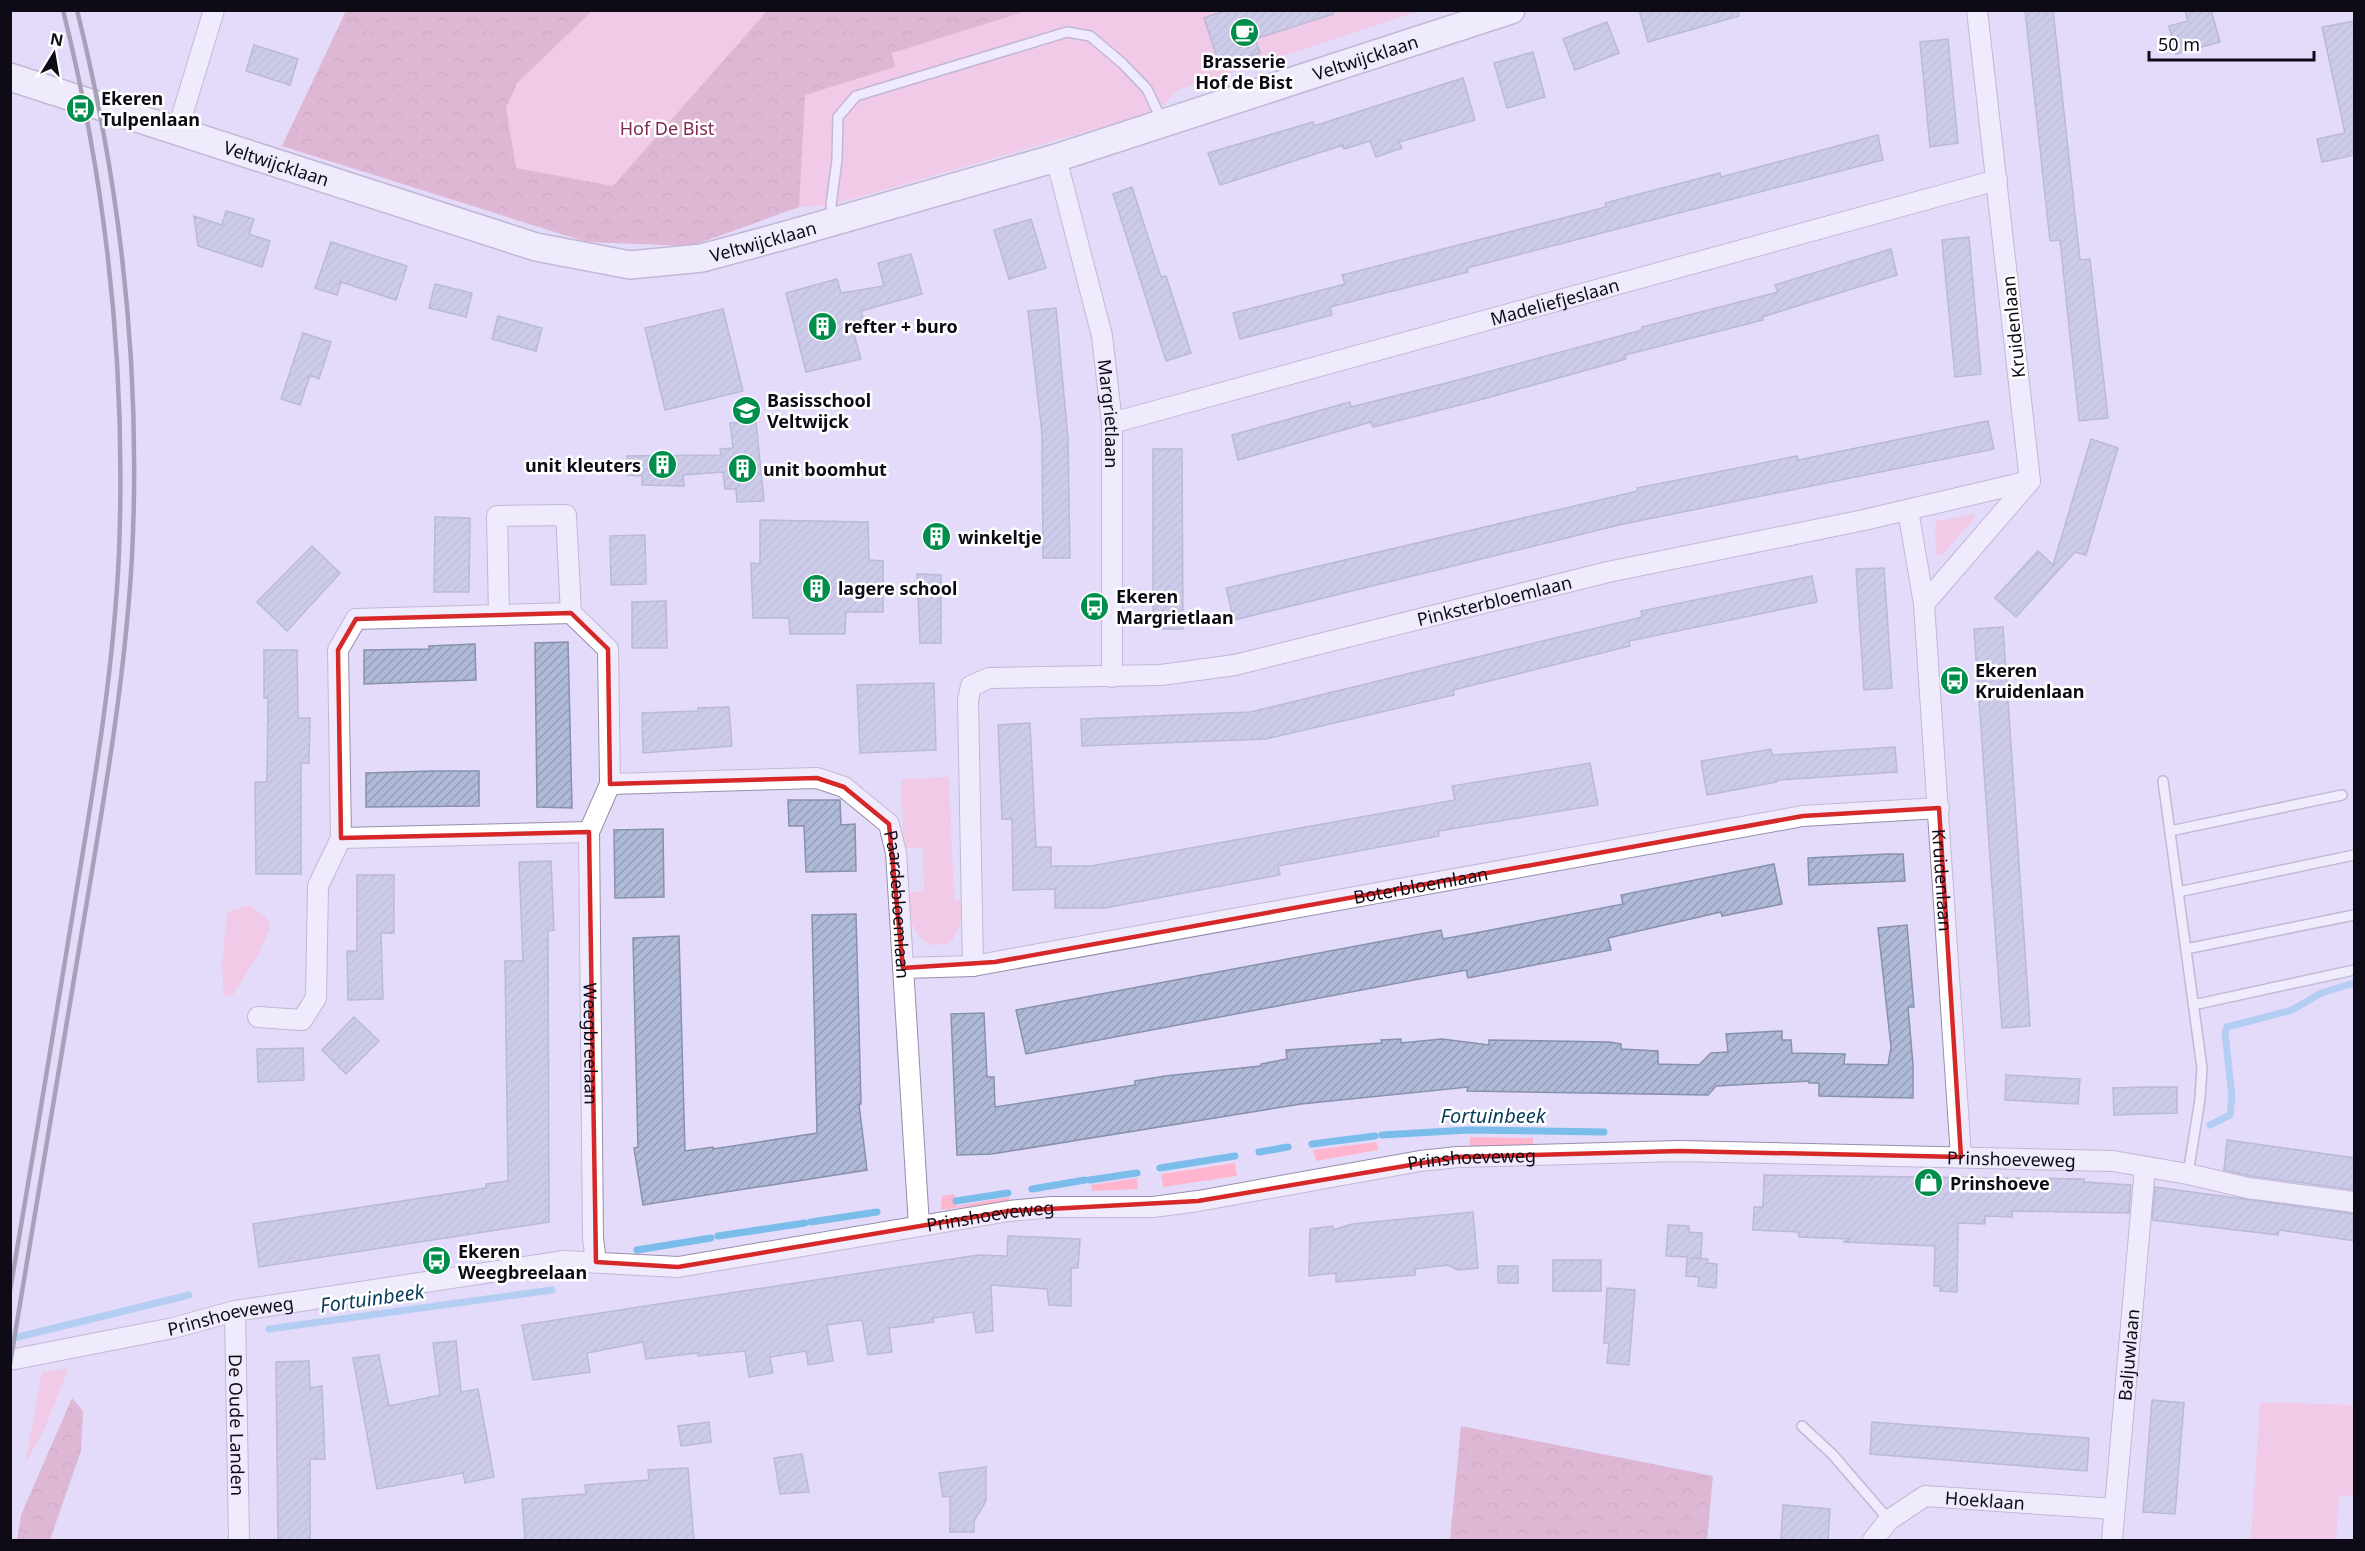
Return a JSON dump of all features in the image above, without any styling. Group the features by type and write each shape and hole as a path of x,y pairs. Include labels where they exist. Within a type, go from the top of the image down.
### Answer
{"street":[{"path":"177,132 214,10"},
{"name":"Veltwijcklaan","path":"10,77 536,247 630,265 702,258 1056,158 1511,10"},
{"name":"Kruidenlaan","path":"1977,10 2030,481"},
{"name":"Margrietlaan","path":"1056,158 1102,336 1112,423 1112,677"},
{"name":"Madeliefjeslaan","path":"1112,423 1997,180"},
{"path":"1924,604 2030,481"},
{"name":"Pinksterbloemlaan","path":"973,966 968,700 971,687 988,678 1161,675 1234,665 1608,572 1908,510 2030,481"},
{"name":"Kruidenlaan","path":"1908,510 1924,604 1961,1157"},
{"path":"258,1017 302,1020 316,998 318,886 342,838 338,650 356,620 571,613 566,515 497,516 499,615"},
{"name":"Weegbreelaan","path":"571,613 608,649 610,784 589,832 595,1259"},
{"name":"Paardebloemlaan","path":"610,784 818,778 844,787 889,824 896,853 919,1226"},
{"name":"Boterbloemlaan","path":"903,968 973,966 1803,816 1939,808"},
{"path":"342,838 589,832"},
{"name":"Prinshoeveweg","path":"10,1360 173,1328 235,1311 564,1262 595,1259 678,1268 1010,1211 1052,1207 1153,1207 1420,1161 1458,1157 1679,1152 2086,1159 2188,1174 2248,1188 2355,1202"},
{"name":"Baljuwlaan","path":"2112,1540 2145,1168"},
{"name":"De Oude Landen","path":"235,1311 239,1540"},
{"name":"Hoeklaan","path":"1873,1540 1888,1520 1925,1496 2114,1509"}],"lane":[{"path":"834,222 831,205 837,160 838,117 856,96 1067,32 1090,36 1122,63 1147,88 1162,124"},
{"path":"2163,781 2202,1068 2200,1100 2188,1174"},
{"path":"2170,831 2342,795"},
{"path":"2178,892 2355,855"},
{"path":"2186,949 2355,915"},
{"path":"2193,1005 2355,970"},
{"path":"1802,1426 1833,1455 1888,1520"}],"highlighted area":[{"path":"571,613 608,649 610,784 817,778 844,787 889,824 903,968 995,962 1803,816 1939,808 1961,1157 1679,1151 1458,1157 1198,1201 1009,1211 678,1267 596,1262 589,832 341,838 338,650 356,619"}],"green space":[{"name":"Hof De Bist","path":"346,11 1420,11 1178,90 1158,111 831,205 799,207 691,246 587,242 282,146"},
{"path":"346,11 592,11 517,83 506,107 516,168 613,186 767,11 1027,11 892,53 895,67 805,95 799,207 691,246 587,242 282,146"},
{"path":"1974,514 1974,519 1942,555 1936,554 1935,525 1937,521"},
{"path":"949,777 954,900 964,900 964,906 958,929 949,944 931,945 915,929 908,909 907,893 924,891 923,848 904,848 901,779"},
{"path":"249,905 265,916 271,925 260,952 232,996 224,995 222,967 227,912"},
{"path":"1470,1137 1533,1138 1533,1145 1470,1146"},
{"path":"1377,1142 1378,1150 1316,1161 1313,1150"},
{"path":"1235,1163 1237,1176 1163,1187 1161,1174"},
{"path":"1137,1178 1138,1189 1092,1191 1091,1185"},
{"path":"954,1194 956,1206 1009,1197 1009,1201 941,1210 942,1196"},
{"path":"68,1369 45,1428 25,1464 42,1372"},
{"path":"72,1398 83,1411 81,1451 50,1540 17,1540 21,1515"},
{"path":"2260,1402 2354,1405 2354,1496 2339,1495 2336,1540 2251,1540"},
{"path":"1461,1426 1713,1476 1707,1540 1450,1540"}],"building":[{"name":"Brasserie Hof de Bist","path":"1228,10 1333,10 1333,14 1255,39 1260,53 1220,66 1204,18"},
{"path":"1639,10 1738,10 1739,16 1648,42"},
{"path":"2025,10 2053,10 2080,260 2090,259 2108,418 2079,421 2060,240 2050,241"},
{"path":"2185,10 2211,10 2220,42 2176,54 2169,26 2188,21"},
{"path":"2355,21 2355,155 2322,162 2317,139 2345,133 2322,27"},
{"path":"1607,22 1619,53 1575,70 1563,39"},
{"path":"1948,39 1958,143 1930,147 1920,42"},
{"path":"254,45 298,59 290,85 246,71"},
{"path":"1533,52 1545,97 1507,108 1494,63"},
{"path":"1463,78 1475,120 1399,142 1402,148 1376,157 1370,141 1344,149 1343,145 1220,185 1208,153 1313,122 1314,126"},
{"path":"1878,135 1883,160 1467,268 1468,272 1330,307 1332,315 1240,339 1233,313 1345,284 1342,275 1606,207 1605,203 1720,173 1721,177"},
{"path":"1132,187 1161,277 1166,276 1191,353 1166,361 1113,194"},
{"path":"226,211 254,219 249,234 270,241 262,267 198,246 194,216 222,225"},
{"path":"1031,219 1046,268 1009,279 994,230"},
{"path":"1969,237 1981,374 1955,377 1942,240"},
{"path":"331,242 407,266 396,300 341,282 337,295 315,288"},
{"path":"1891,249 1897,275 1762,317 1763,320 1625,355 1626,359 1487,398 1373,427 1371,422 1238,460 1232,435 1350,402 1351,407 1458,380 1642,330 1642,327 1778,292 1775,285"},
{"name":"refter + buro","path":"911,254 922,294 861,311 864,321 851,324 861,359 806,372 786,293 837,279 841,293 884,286 878,263"},
{"path":"435,284 472,293 466,317 429,308"},
{"path":"1056,308 1068,439 1070,558 1043,558 1042,434 1028,311"},
{"path":"723,309 743,391 665,410 645,328"},
{"path":"498,316 542,328 536,351 492,339"},
{"path":"303,333 331,342 319,379 310,375 300,405 281,399"},
{"path":"1988,421 1994,449 1623,524 1234,620 1226,588 1638,491 1637,488 1797,456 1798,460"},
{"path":"756,422 764,501 737,502 736,489 725,489 723,472 683,475 684,486 642,485 642,476 627,475 627,456 721,455 720,449 733,448 730,423"},
{"path":"2091,439 2118,448 2086,555 2075,552 2016,617 1995,598 2038,551 2053,565"},
{"path":"1153,449 1182,449 1183,629 1153,629"},
{"path":"435,517 470,518 469,592 434,592"},
{"name":"lagere school","path":"760,520 868,522 869,560 883,561 883,612 846,612 845,634 790,634 789,618 753,618 751,563 760,564"},
{"path":"645,535 646,584 611,585 610,536"},
{"path":"312,546 340,573 287,631 257,602"},
{"path":"1884,568 1892,688 1864,690 1856,569"},
{"path":"917,574 941,575 941,643 920,643"},
{"path":"1812,576 1817,602 1629,641 1630,646 1453,690 1454,695 1266,739 1082,746 1081,719 1250,712 1642,617 1641,611"},
{"path":"666,601 667,648 632,648 632,602"},
{"path":"2003,627 2030,1026 2002,1028 1974,629"},
{"path":"568,642 572,808 537,807 535,643"},
{"path":"475,644 476,680 364,684 364,650 429,649 429,646"},
{"path":"264,650 297,650 298,718 310,718 309,763 301,763 301,874 256,874 255,782 267,782 268,698 264,698"},
{"path":"934,683 936,750 860,753 857,685"},
{"path":"729,707 732,746 643,753 642,713 698,711 698,708"},
{"path":"1030,723 1036,847 1051,847 1051,866 1091,866 1455,800 1452,786 1590,763 1598,805 1438,831 1439,836 1278,866 1280,875 1105,908 1055,908 1055,889 1013,890 1012,819 1002,819 998,725"},
{"path":"1895,747 1897,772 1777,780 1777,782 1707,795 1701,761 1771,749 1772,755"},
{"path":"479,771 479,806 366,807 366,773"},
{"path":"788,800 840,800 841,825 855,824 856,871 806,872 804,826 789,826"},
{"path":"663,829 664,897 615,898 614,830"},
{"path":"1903,854 1905,881 1809,885 1808,858"},
{"path":"551,861 554,930 548,931 549,1222 259,1267 253,1224 486,1188 486,1184 508,1181 505,961 523,961 519,862"},
{"path":"1774,864 1782,904 1722,916 1721,912 1608,938 1611,950 1468,978 1466,970 1026,1054 1016,1010 1441,930 1443,939 1481,932 1623,904 1621,895"},
{"path":"357,875 394,875 394,933 381,933 383,999 348,1000 347,951 357,951"},
{"path":"856,914 861,1104 859,1104 867,1170 643,1205 634,1148 638,1147 633,938 679,936 685,1151 713,1147 713,1149 817,1133 812,915"},
{"path":"1907,925 1914,1007 1908,1007 1913,1065 1913,1098 1819,1096 1819,1083 1809,1083 1809,1081 1716,1086 1708,1095 1467,1091 1468,1087 1301,1104 992,1154 957,1155 951,1014 984,1013 987,1077 994,1077 995,1107 1135,1085 1135,1081 1165,1076 1261,1066 1261,1064 1287,1059 1286,1050 1382,1043 1381,1040 1401,1039 1401,1043 1442,1039 1489,1045 1489,1040 1609,1042 1621,1044 1621,1049 1658,1051 1658,1064 1699,1065 1711,1053 1728,1052 1726,1034 1782,1031 1782,1040 1791,1040 1792,1053 1845,1054 1844,1064 1888,1065 1891,1047 1878,928"},
{"path":"354,1017 379,1041 346,1074 322,1050"},
{"path":"303,1048 304,1080 258,1082 257,1049"},
{"path":"2006,1075 2080,1079 2078,1104 2005,1100"},
{"path":"2177,1087 2177,1113 2114,1115 2113,1088"},
{"path":"2227,1140 2355,1158 2355,1190 2250,1176 2224,1170"},
{"path":"1764,1175 2084,1179 2084,1182 2131,1185 2129,1213 2012,1211 2012,1217 1985,1216 1985,1224 1958,1223 1957,1292 1940,1291 1940,1286 1934,1286 1935,1246 1843,1242 1851,1239 1799,1237 1798,1232 1753,1230 1754,1207 1763,1207"},
{"path":"2155,1187 2355,1214 2355,1241 2279,1230 2278,1235 2152,1220"},
{"path":"1473,1212 1478,1268 1458,1270 1448,1265 1415,1269 1415,1275 1336,1282 1336,1273 1309,1276 1310,1229 1333,1226 1333,1230 1352,1224"},
{"path":"1668,1225 1689,1226 1689,1232 1702,1233 1701,1258 1690,1258 1708,1259 1707,1263 1717,1264 1716,1288 1698,1286 1699,1277 1686,1276 1687,1257 1666,1256"},
{"path":"1008,1236 1080,1239 1078,1268 1071,1268 1071,1306 1049,1305 1047,1289 991,1285 993,1331 976,1333 973,1312 933,1318 934,1322 889,1328 892,1352 868,1355 862,1320 827,1325 833,1361 808,1365 806,1351 770,1357 773,1373 749,1377 745,1351 646,1359 643,1342 587,1353 590,1372 533,1380 522,1325 978,1255 1007,1256"},
{"path":"1553,1260 1601,1260 1601,1291 1553,1291"},
{"path":"1498,1266 1518,1266 1518,1283 1498,1283"},
{"path":"1607,1288 1635,1290 1629,1365 1607,1363 1609,1343 1604,1343"},
{"path":"456,1341 461,1392 478,1389 494,1477 465,1483 463,1473 377,1489 353,1358 379,1355 389,1406 440,1395 433,1343"},
{"path":"309,1361 310,1388 322,1386 325,1459 310,1459 310,1540 278,1540 276,1362"},
{"path":"2152,1400 2184,1403 2175,1514 2143,1512"},
{"path":"709,1422 711,1442 681,1446 678,1426"},
{"path":"1872,1422 2089,1438 2087,1471 1870,1454"},
{"path":"802,1454 809,1492 780,1494 774,1458"},
{"path":"986,1467 986,1501 974,1521 974,1532 950,1532 950,1496 943,1497 939,1473"},
{"path":"688,1468 694,1540 525,1540 522,1499 586,1494 585,1485 649,1480 648,1470"},
{"path":"1783,1505 1830,1509 1828,1540 1781,1540"}],"waterway":[{"name":"Fortuinbeek","path":"2210,1125 2230,1115 2232,1097 2225,1033 2227,1027 2292,1010 2321,993 2354,983"},
{"name":"Fortuinbeek","path":"1382,1135 1468,1130 1604,1132"},
{"name":"Fortuinbeek","path":"1312,1144 1375,1136"},
{"name":"Fortuinbeek","path":"1259,1152 1288,1147"},
{"name":"Fortuinbeek","path":"1160,1168 1235,1156"},
{"name":"Fortuinbeek","path":"1090,1180 1137,1173"},
{"name":"Fortuinbeek","path":"1032,1189 1085,1180"},
{"name":"Fortuinbeek","path":"956,1201 1008,1193"},
{"name":"Fortuinbeek","path":"811,1222 877,1212"},
{"name":"Fortuinbeek","path":"718,1236 805,1223"},
{"name":"Fortuinbeek","path":"637,1250 711,1238"},
{"name":"Fortuinbeek","path":"269,1329 552,1290"},
{"name":"Fortuinbeek","path":"10,1339 189,1295"}],"railway":[{"path":"10,1291 96,770 113,640 119,552 119,415 110,279 91,144 63,10"},
{"path":"10,1364 112,747 124,652 132,556 133,418 124,281 105,144 77,10"}],"place":[{"name":"Brasserie Hof de Bist","path":"1244,32"},
{"name":"Ekeren Tulpenlaan","path":"80,108"},
{"name":"refter + buro","path":"823,326"},
{"name":"Basisschool Veltwijck","path":"746,410"},
{"name":"unit kleuters","path":"662,465"},
{"name":"unit boomhut","path":"742,469"},
{"name":"winkeltje","path":"937,537"},
{"name":"lagere school","path":"817,588"},
{"name":"Ekeren Margrietlaan","path":"1095,606"},
{"name":"Ekeren Kruidenlaan","path":"1954,680"},
{"name":"Prinshoeve","path":"1929,1183"},
{"name":"Ekeren Weegbreelaan","path":"437,1261"}]}
